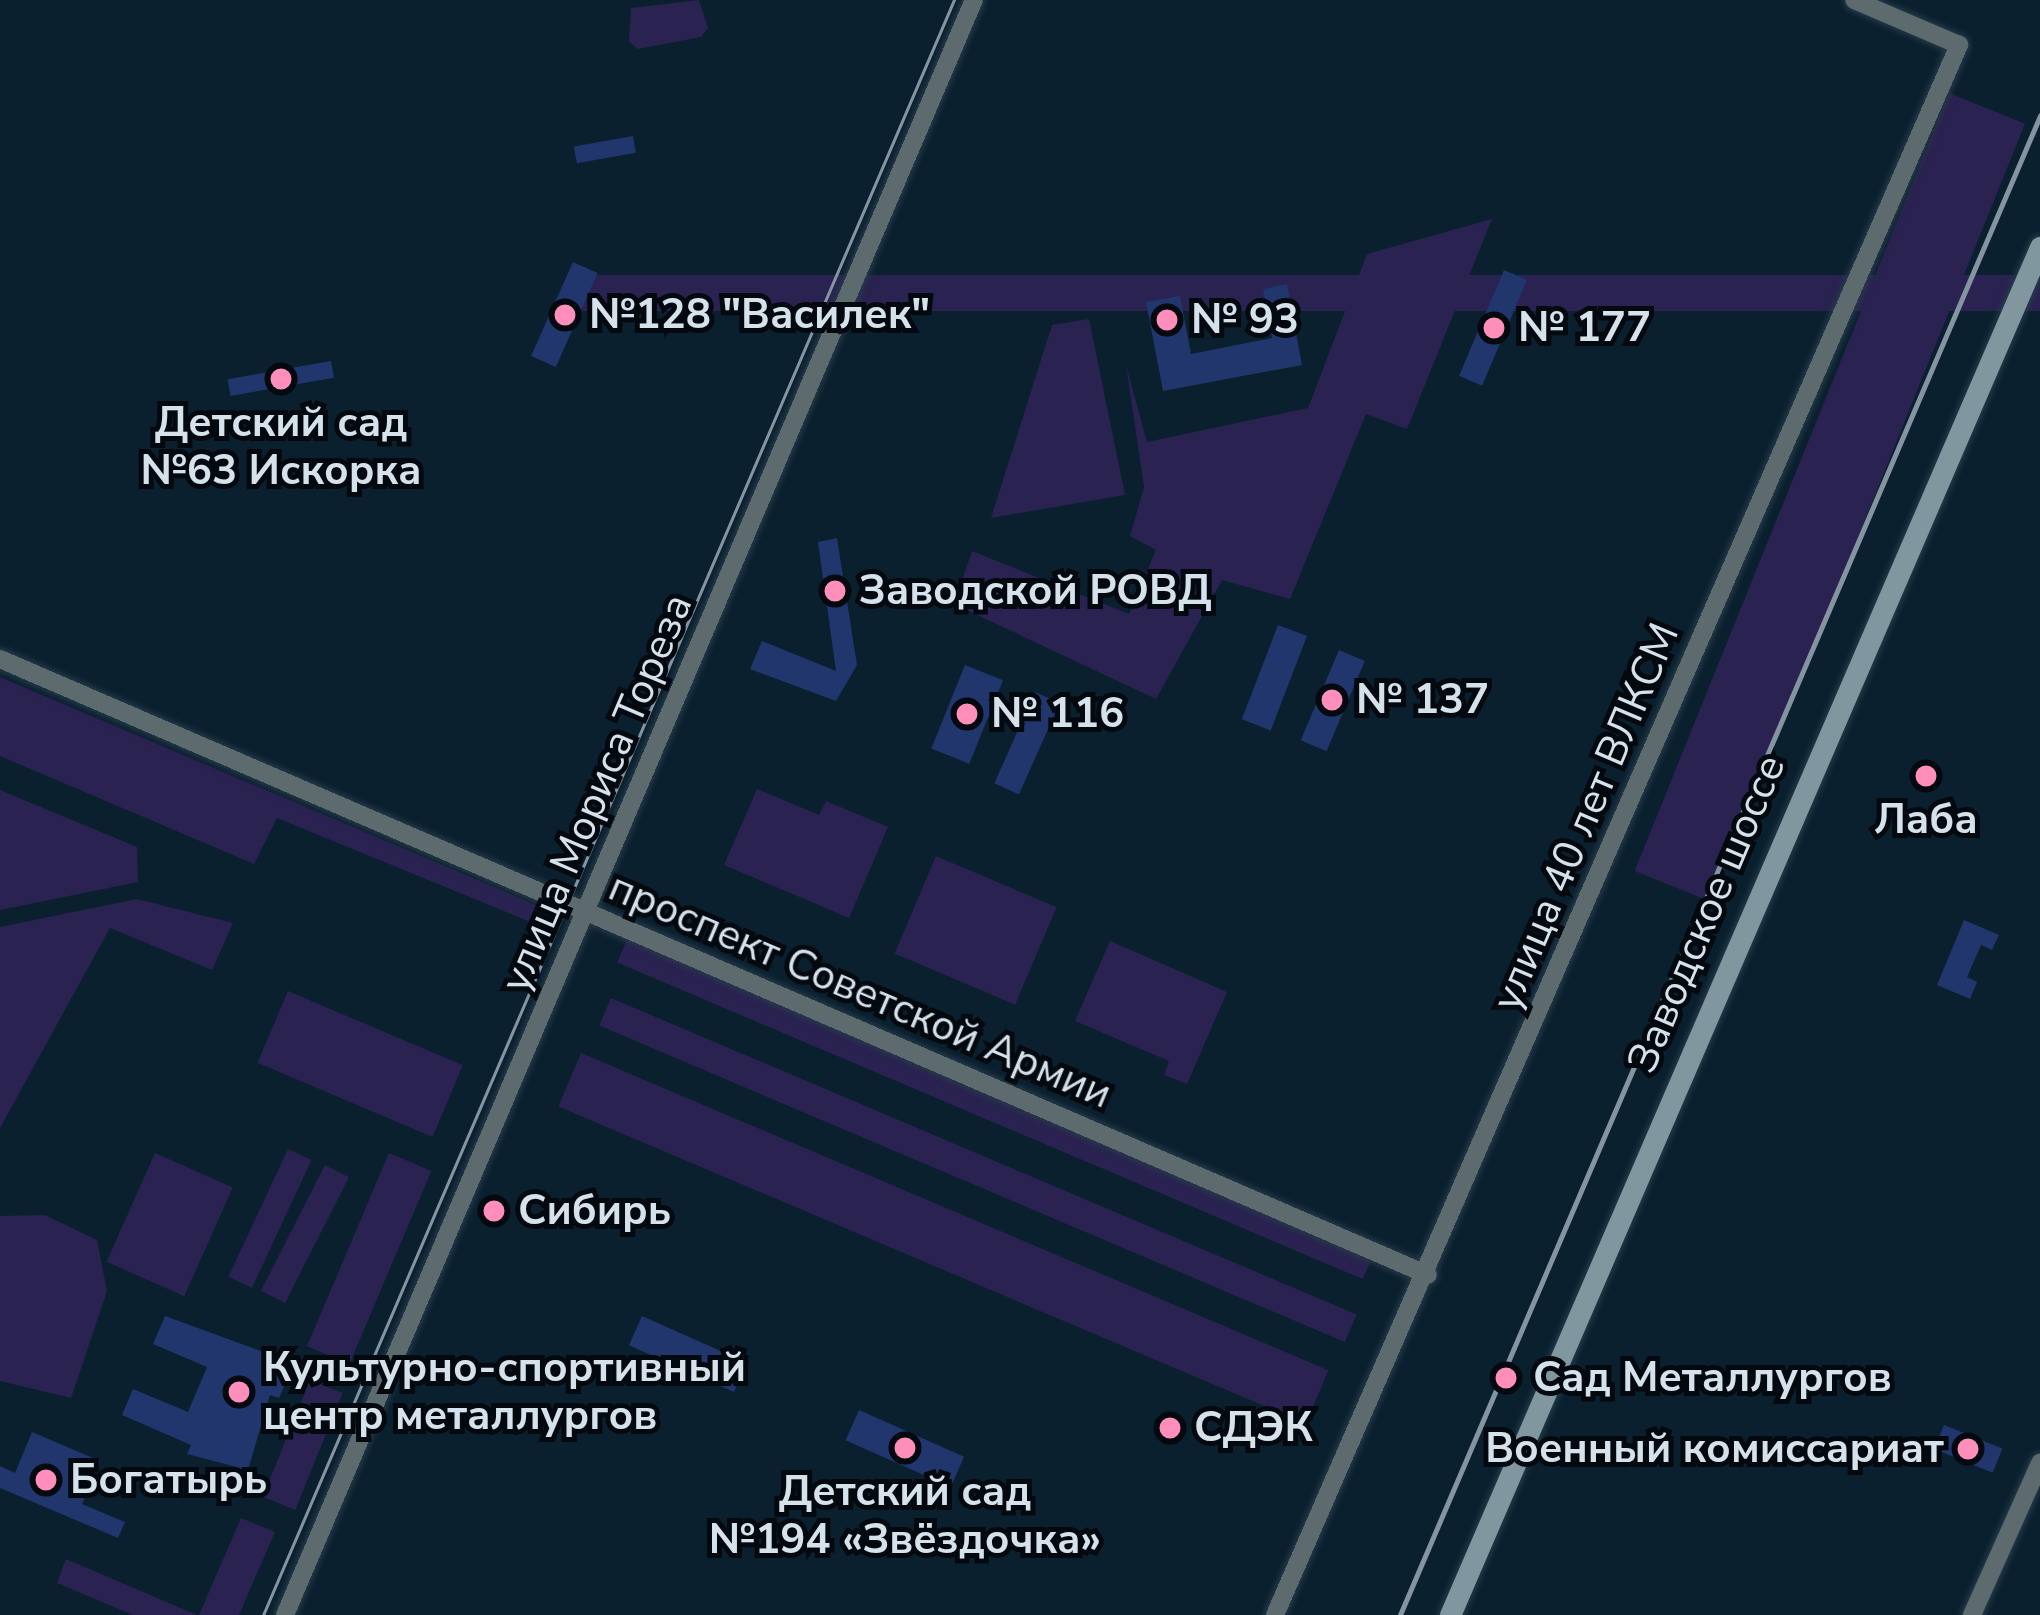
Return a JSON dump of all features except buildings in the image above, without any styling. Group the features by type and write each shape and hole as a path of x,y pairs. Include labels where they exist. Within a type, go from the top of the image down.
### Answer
{"main road":[{"name":"Заводское шоссе","path":"1450,1615 2040,247"}],"street":[{"name":"улица Мориса Тореза","path":"285,1615 974,0"},
{"name":"улица 40 лет ВЛКСМ","path":"1275,1615 1428,1275 1958,45 1854,0"},
{"name":"проспект Советской Армии","path":"0,659 1428,1275"},
{"path":"1972,1615 2040,1463"}],"shaded area":[{"path":"699,0 708,28 701,37 638,49 629,42 631,8"},
{"path":"1949,93 2025,124 1711,902 1635,871"},
{"path":"1492,219 1407,429 1366,414 1290,599 1222,580 1156,699 954,604 972,551 1129,614 1156,550 1130,536 1144,487 1126,365 1147,442 1308,408 1367,254"},
{"path":"582,275 2040,275 2040,311 582,311"},
{"path":"1089,319 1125,495 991,518 1052,325"},
{"path":"0,677 538,906 533,923 277,818 254,864 0,756"},
{"path":"757,789 819,815 826,801 888,827 849,918 724,865"},
{"path":"0,790 137,847 138,882 0,910"},
{"path":"936,856 1057,907 1015,1005 895,954"},
{"path":"137,899 233,923 212,970 110,928 0,1128 0,927"},
{"path":"629,935 1375,1251 1363,1279 617,963"},
{"path":"1110,941 1227,992 1187,1084 1164,1075 1169,1061 1075,1021"},
{"path":"288,991 463,1065 432,1137 258,1063"},
{"path":"611,998 1357,1314 1345,1342 599,1026"},
{"path":"581,1053 1328,1370 1306,1424 558,1106"},
{"path":"288,1149 312,1160 252,1288 228,1277"},
{"path":"155,1153 233,1188 184,1296 107,1262"},
{"path":"389,1153 431,1171 349,1364 307,1346"},
{"path":"325,1165 349,1177 285,1303 261,1291"},
{"path":"45,1215 97,1240 107,1291 71,1398 0,1381 0,1216"},
{"path":"310,1380 342,1393 295,1510 263,1497"},
{"path":"241,1518 275,1532 239,1615 199,1615"},
{"path":"66,1559 197,1615 133,1615 57,1583"}],"tram line":[{"path":"263,1615 954,0"}],"railway":[{"path":"1400,1615 2040,116"}],"place":[{"name":"№128 \"Василек\"","path":"565,315"},
{"name":"№ 93","path":"1167,320"},
{"name":"№ 177","path":"1494,328"},
{"name":"Детский сад №63 Искорка","path":"281,379"},
{"name":"Заводской РОВД","path":"835,591"},
{"name":"№ 137","path":"1332,700"},
{"name":"№ 116","path":"967,714"},
{"name":"Лаба","path":"1926,776"},
{"name":"Сибирь","path":"494,1211"},
{"name":"Сад Металлургов","path":"1506,1378"},
{"name":"Культурно-спортивный центр металлургов","path":"239,1392"},
{"name":"СДЭК","path":"1170,1428"},
{"name":"Детский сад №194 «Звёздочка»","path":"905,1448"},
{"name":"Военный комиссариат","path":"1968,1449"},
{"name":"Богатырь","path":"46,1480"}]}
